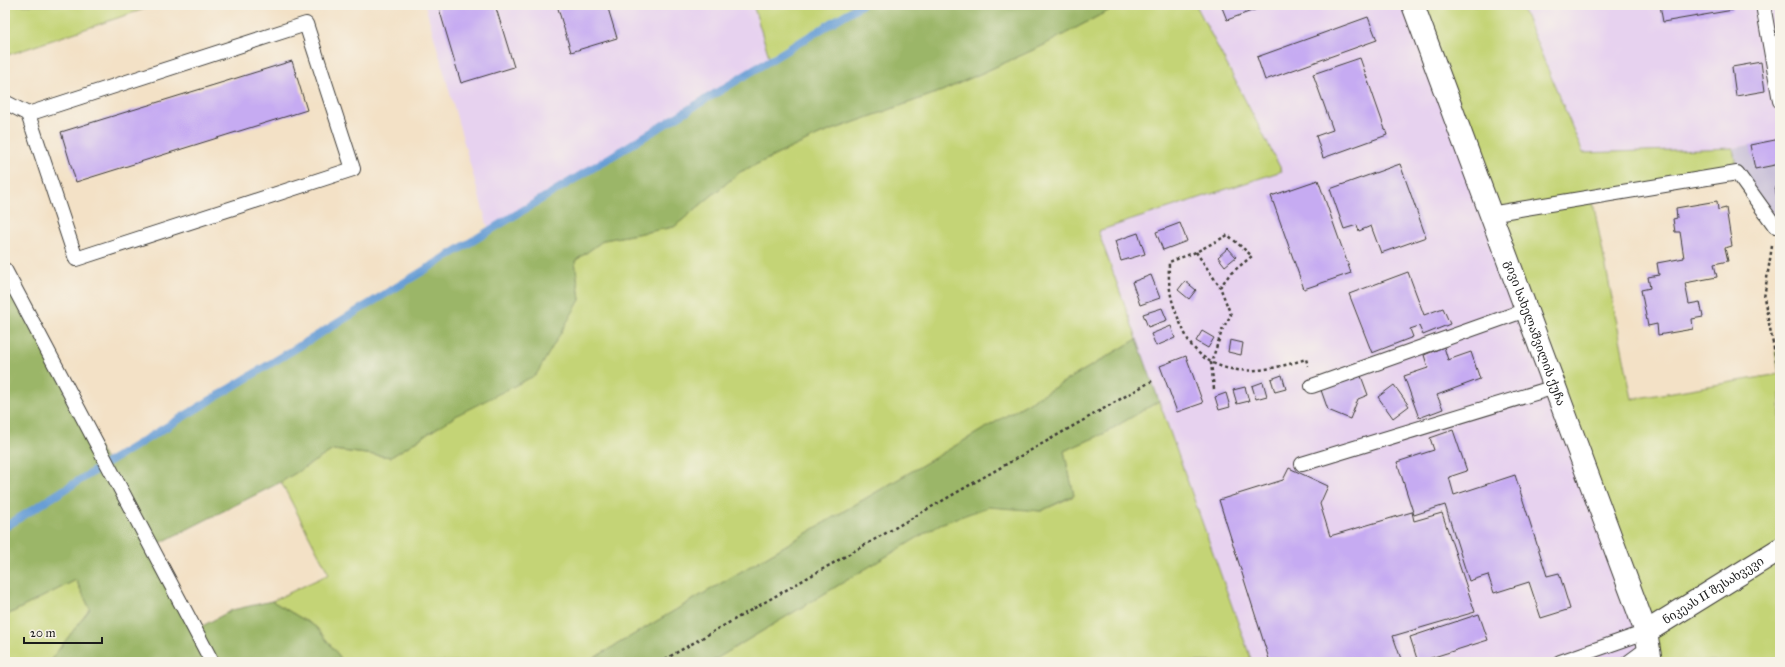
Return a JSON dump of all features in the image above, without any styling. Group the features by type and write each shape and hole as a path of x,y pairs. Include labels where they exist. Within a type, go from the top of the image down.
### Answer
{"street":[{"name":"გივი სახელაშვილის ქუჩა","path":"1413,5 1555,387 1649,647"},
{"name":"ნიკეას II შესახვევი","path":"1649,647 1780,549"}],"lane":[{"path":"1763,5 1780,101"},
{"path":"5,102 28,114 76,259 353,169 306,24 28,114"},
{"path":"1490,214 1737,173 1777,226"},
{"path":"5,270 212,662"},
{"path":"1312,386 1526,310"},
{"path":"1302,464 1555,387"},
{"path":"1560,662 1649,647"},
{"path":"1629,662 1649,647"}],"path":[{"path":"1777,226 1764,298 1780,379"},
{"path":"1220,288 1230,274 1252,256 1228,235 1196,252 1169,262 1168,285 1175,312 1192,346 1211,363 1238,371 1276,369 1306,359 1312,386"},
{"path":"1196,252 1220,288 1231,315 1223,328 1211,363 1214,389"},
{"path":"660,662 1152,381"}],"shaded area":[{"path":"425,5 753,5 770,60 489,231"},
{"path":"1196,5 1413,5 1651,662 1252,662 1098,231 1282,171"},
{"path":"1521,5 1780,5 1780,140 1733,148 1583,153"},
{"path":"1780,140 1780,226 1737,173 1733,148"}],"green space":[{"path":"5,5 156,5 5,56"},
{"path":"758,5 861,5 770,60 754,8"},
{"path":"861,5 1119,5 1042,46 942,91 821,134 740,172 674,227 604,240 575,261 580,300 536,375 459,414 391,457 333,450 281,482 152,547 195,630 232,610 272,601 316,627 344,662 49,662 90,609 76,580 5,616 5,270 107,462"},
{"path":"1119,5 1196,5 1282,171 1098,231 1137,339 587,662 344,662 316,627 272,601 329,574 281,482 333,450 391,457 459,414 580,300 575,261 604,240 674,227 740,172 821,134 942,91 1042,46"},
{"path":"1413,5 1521,5 1583,153 1733,148 1737,173 1592,197 1632,399 1779,374 1775,352 1780,350 1780,662 1651,662"},
{"path":"1137,339 1159,401 1103,434 1064,451 1074,495 1041,511 988,507 940,524 711,662 587,662"},
{"path":"1159,401 1252,662 711,662 940,524 988,506 1041,511 1074,496 1064,451 1103,434"},
{"path":"76,580 90,609 49,662 5,662 5,616"}],"building":[{"path":"438,5 503,5 496,8 514,67 461,83"},
{"path":"557,5 607,5 617,38 571,52"},
{"path":"1221,5 1268,5 1227,20"},
{"path":"1660,5 1732,5 1733,10 1663,22"},
{"path":"1368,17 1377,40 1265,80 1257,57"},
{"path":"1360,58 1387,135 1323,158 1316,136 1333,130 1313,74"},
{"path":"292,61 307,110 76,182 61,132"},
{"path":"1761,62 1765,91 1736,96 1732,67"},
{"path":"1780,139 1780,164 1755,169 1750,145"},
{"path":"1400,164 1426,237 1381,253 1371,226 1359,231 1357,225 1344,229 1330,189"},
{"path":"1318,180 1351,273 1304,289 1271,196"},
{"path":"1780,186 1780,211 1779,211 1775,187"},
{"path":"1717,201 1718,210 1726,208 1732,246 1725,248 1728,261 1714,264 1717,277 1685,283 1689,304 1700,302 1703,317 1692,319 1693,329 1658,335 1657,324 1648,326 1641,290 1650,288 1648,277 1659,275 1657,263 1684,258 1680,232 1675,232 1673,219 1677,218 1676,208"},
{"path":"1180,223 1187,241 1163,250 1156,232"},
{"path":"1138,233 1145,254 1121,261 1115,241"},
{"path":"1228,248 1236,257 1225,266 1218,257"},
{"path":"1408,272 1424,315 1443,308 1450,324 1423,335 1419,326 1410,329 1413,337 1372,353 1349,294"},
{"path":"1151,275 1160,298 1140,305 1132,282"},
{"path":"1185,281 1196,290 1189,299 1178,290"},
{"path":"1162,308 1167,320 1148,327 1143,314"},
{"path":"1171,326 1175,338 1156,346 1151,334"},
{"path":"1202,331 1214,338 1208,348 1196,341"},
{"path":"1230,340 1243,343 1241,355 1228,352"},
{"path":"1444,347 1448,360 1471,352 1480,379 1437,395 1443,409 1419,418 1404,376 1428,368 1424,355"},
{"path":"1186,356 1203,403 1177,412 1160,366"},
{"path":"1282,375 1286,389 1275,392 1271,379"},
{"path":"1361,376 1368,395 1358,399 1350,419 1328,410 1321,390"},
{"path":"1263,382 1267,396 1256,399 1252,386"},
{"path":"1394,385 1409,406 1393,418 1378,397"},
{"path":"1245,387 1249,401 1237,404 1233,390"},
{"path":"1226,393 1230,407 1219,410 1215,397"},
{"path":"1453,430 1467,471 1449,477 1454,495 1515,475 1547,576 1559,573 1570,609 1541,618 1529,582 1494,593 1488,575 1469,581 1445,505 1414,515 1397,462 1434,450 1430,438"},
{"path":"1289,468 1328,486 1320,504 1330,536 1412,512 1414,521 1442,513 1475,612 1393,636 1401,659 1390,662 1270,662 1219,500 1283,480"},
{"path":"1479,614 1488,640 1418,662 1410,637"}],"waterway":[{"path":"5,527 107,463 861,5"}]}
